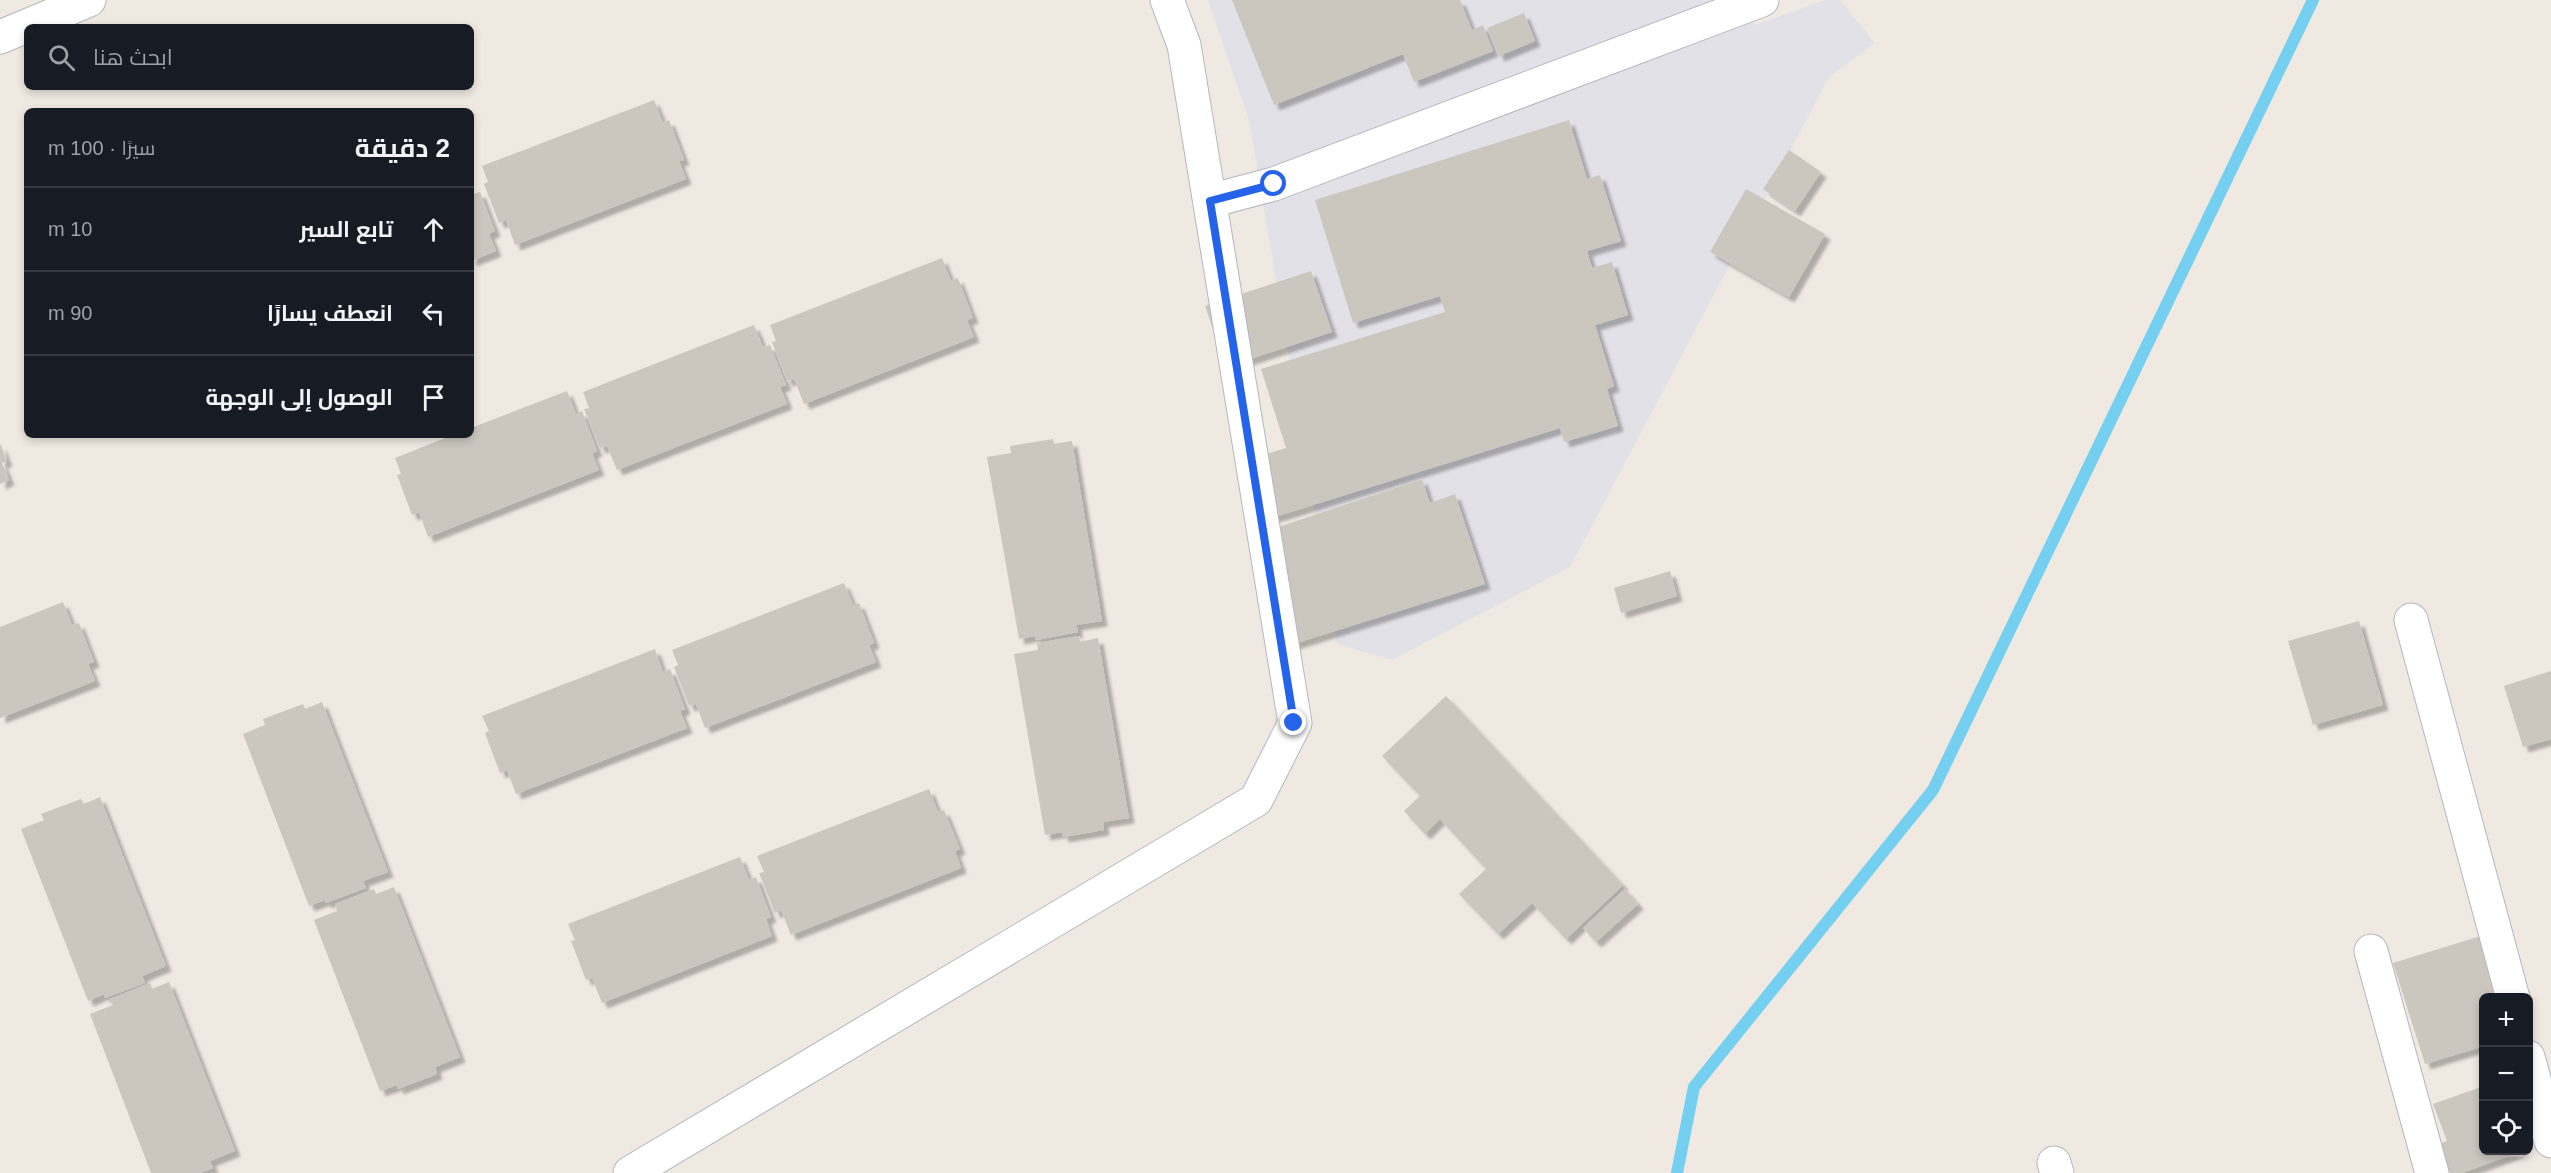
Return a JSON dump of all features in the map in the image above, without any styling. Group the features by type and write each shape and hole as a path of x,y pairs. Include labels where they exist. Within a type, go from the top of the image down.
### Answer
{"street":[{"path":"31,24 89,0"},
{"path":"630,1173 1256,800 1294,723 1184,45 1167,0"},
{"path":"1210,201 1274,184 1762,0"},
{"path":"0,37 24,27"},
{"path":"2411,620 2511,993"},
{"path":"2371,951 2432,1173"},
{"path":"2533,1072 2551,1141"}],"shaded area":[{"path":"1208,0 1743,0 1754,25 1826,0 1840,0 1875,43 1829,77 1570,567 1392,660 1337,644 1249,120"}],"building":[{"path":"1232,0 1460,0 1472,30 1483,25 1493,51 1414,82 1403,54 1274,105"},
{"path":"1524,13 1535,41 1499,56 1487,28"},
{"path":"654,100 663,123 669,120 684,160 679,161 686,179 515,245 506,220 499,223 484,184 488,182 482,166"},
{"path":"1569,120 1587,179 1600,175 1621,241 1587,251 1592,268 1612,262 1628,315 1595,325 1614,386 1607,389 1618,426 1564,442 1560,428 1268,519 1250,459 1286,448 1261,369 1445,312 1440,296 1353,323 1315,200"},
{"path":"1789,150 1821,172 1795,211 1763,189"},
{"path":"1746,189 1825,234 1789,297 1710,252"},
{"path":"480,192 495,231 489,234 496,251 474,260 474,194"},
{"path":"942,258 951,281 958,278 973,318 967,320 974,337 804,404 794,379 787,381 772,342 776,341 770,325"},
{"path":"1311,271 1332,332 1226,367 1205,306"},
{"path":"754,325 763,347 770,345 786,385 780,387 787,404 617,470 607,446 600,448 584,409 589,408 583,392"},
{"path":"567,391 576,414 582,411 597,451 592,453 599,470 428,537 419,512 412,515 397,475 401,474 395,458 445,438 474,438 474,427"},
{"path":"1053,439 1054,444 1072,441 1102,621 1076,625 1078,632 1036,640 1035,636 1019,639 987,457 1011,453 1010,446"},
{"path":"0,443 7,461 2,463 9,480 0,484"},
{"path":"1422,479 1430,503 1455,494 1485,584 1287,646 1251,536"},
{"path":"1670,571 1677,596 1621,613 1614,588"},
{"path":"844,583 853,605 859,603 874,643 869,645 876,662 705,728 696,704 689,706 674,667 678,665 672,650"},
{"path":"63,602 72,625 79,623 94,662 88,664 95,681 0,718 0,627"},
{"path":"2359,621 2383,705 2313,725 2288,641"},
{"path":"1079,636 1080,642 1098,638 1129,818 1103,822 1104,830 1063,837 1062,832 1045,835 1014,654 1038,650 1037,643"},
{"path":"655,649 663,672 670,669 685,709 680,711 687,728 516,794 507,770 500,773 485,733 489,731 482,716"},
{"path":"2551,671 2551,739 2523,747 2504,686"},
{"path":"1446,696 1623,885 1566,939 1532,903 1498,934 1459,894 1486,869 1440,819 1425,834 1404,811 1420,796 1382,756"},
{"path":"322,702 388,872 363,881 366,888 326,903 325,900 309,906 243,734 265,725 263,719 303,704 305,709"},
{"path":"929,789 938,812 944,810 960,849 955,851 961,868 791,935 781,910 775,913 759,873 764,872 757,856"},
{"path":"100,797 166,966 142,976 145,983 105,998 104,994 88,1001 21,829 44,820 41,814 81,799 84,804"},
{"path":"740,857 749,880 756,877 771,917 766,919 772,936 602,1003 592,978 586,980 571,941 575,940 568,924"},
{"path":"394,887 460,1057 435,1067 437,1074 398,1089 397,1085 380,1091 314,920 337,911 335,904 374,889 376,894"},
{"path":"1625,889 1638,904 1596,942 1583,928"},
{"path":"2487,934 2505,993 2479,993 2479,1048 2425,1064 2393,963"},
{"path":"169,982 235,1151 210,1161 213,1168 200,1173 151,1173 90,1014 113,1005 110,999 150,983 152,989"},
{"path":"2479,1088 2479,1155 2511,1155 2462,1173 2450,1173 2439,1144 2447,1141 2433,1104"}],"waterway":[{"path":"1677,1173 1694,1087 1933,790 2313,0"}],"route":[{"path":"1274,184 1210,201 1294,723"}]}
